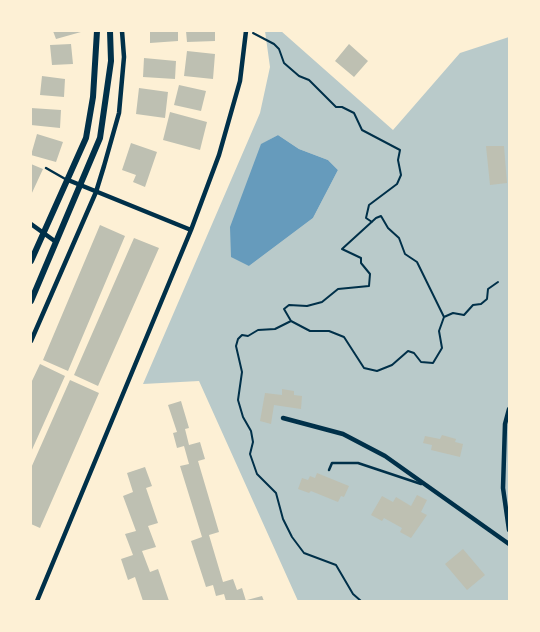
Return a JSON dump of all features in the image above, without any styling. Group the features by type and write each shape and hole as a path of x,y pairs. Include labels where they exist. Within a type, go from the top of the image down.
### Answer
{"main road":[{"path":"31,261 86,138 94,97 97,31"},
{"path":"31,301 82,186 100,138 111,61 110,31"}],"street":[{"path":"31,341 96,192 119,113 124,57 122,31"},
{"path":"37,601 191,230 219,155 237,90 246,31"},
{"path":"68,180 191,230"},
{"path":"31,224 57,242"},
{"path":"509,409 505,424 503,488 509,530"},
{"path":"283,418 343,434 385,456 509,544"}],"lane":[{"path":"46,168 68,180"},
{"path":"328,470 332,463 358,463 384,470 432,488"}],"path":[{"path":"246,31 267,38 280,49 282,60 292,70 309,80 336,107 342,107 354,113 362,130 400,150 398,160 401,176 398,184 369,205 366,218 372,222"},
{"path":"384,217 388,228 399,238 405,254 417,262 444,317 440,331 442,348 433,363 421,362 414,353 408,351 392,365 377,370 364,368 344,336 329,332 310,331 292,321 284,309 289,305 308,306 322,302 338,288 369,286 370,274 361,264 361,258 342,249 372,222 376,218 384,217"},
{"path":"444,317 453,313 464,315 473,305 481,304 487,299 488,290 498,282"},
{"path":"292,321 275,329 258,330 248,336 242,336 236,346 242,372 238,400 243,418 251,432 253,442 250,454 257,474 270,485 278,498 279,508 292,537 304,553 336,565 353,594 361,601"}],"shaded area":[{"path":"265,31 281,31 393,130 460,53 509,37 509,601 298,601 199,381 143,384 260,113 270,67","holes":["278,135 299,149 328,160 338,170 313,218 249,266 248,183 262,144"]}],"water":[{"path":"278,135 299,149 328,160 338,170 313,218 249,266 231,257 230,227 261,144"}],"building":[{"path":"53,31 81,31 81,32 56,39"},
{"path":"150,31 178,31 178,41 150,43"},
{"path":"186,31 215,31 215,41 187,42"},
{"path":"71,44 73,64 52,65 50,45"},
{"path":"349,44 368,61 354,77 335,61"},
{"path":"187,51 215,54 213,79 184,76"},
{"path":"144,58 176,61 175,79 143,77"},
{"path":"42,76 65,79 64,97 40,95"},
{"path":"179,85 206,91 201,111 174,105"},
{"path":"139,88 168,92 165,118 136,114"},
{"path":"31,108 61,110 60,128 31,125"},
{"path":"170,112 207,122 200,150 163,140"},
{"path":"37,134 63,142 56,162 31,155"},
{"path":"131,143 157,152 145,187 133,182 136,175 122,170"},
{"path":"486,146 504,146 507,183 490,185"},
{"path":"31,164 43,169 31,195"},
{"path":"100,225 125,236 68,371 43,360"},
{"path":"134,238 159,248 98,386 74,375"},
{"path":"40,364 65,376 31,452 31,383"},
{"path":"70,380 99,393 40,528 31,524 31,468"},
{"path":"282,389 294,391 294,395 302,396 301,409 274,405 271,424 260,421 265,393 282,395"},
{"path":"181,401 189,428 185,429 189,445 200,442 205,459 198,461 219,532 209,535 223,582 233,579 237,590 242,588 246,601 226,601 224,594 216,596 213,585 206,587 191,541 202,537 180,466 189,464 184,446 177,448 173,433 177,432 168,405"},
{"path":"442,435 456,439 455,442 463,444 460,457 431,450 432,445 423,443 425,436 440,439"},
{"path":"145,467 152,486 146,488 158,523 148,526 156,547 142,551 150,572 158,569 169,601 143,601 135,577 128,580 121,559 133,555 125,534 136,531 123,496 133,492 127,473"},
{"path":"317,473 349,486 344,497 341,496 338,502 311,491 309,493 298,489 302,478 308,480 310,476 315,478"},
{"path":"417,495 427,500 421,512 427,515 411,538 400,532 402,528 384,518 382,521 371,515 382,496 393,502 396,497 411,506"},
{"path":"463,549 485,575 467,590 445,564"},
{"path":"262,596 264,601 247,601 247,600"}]}
